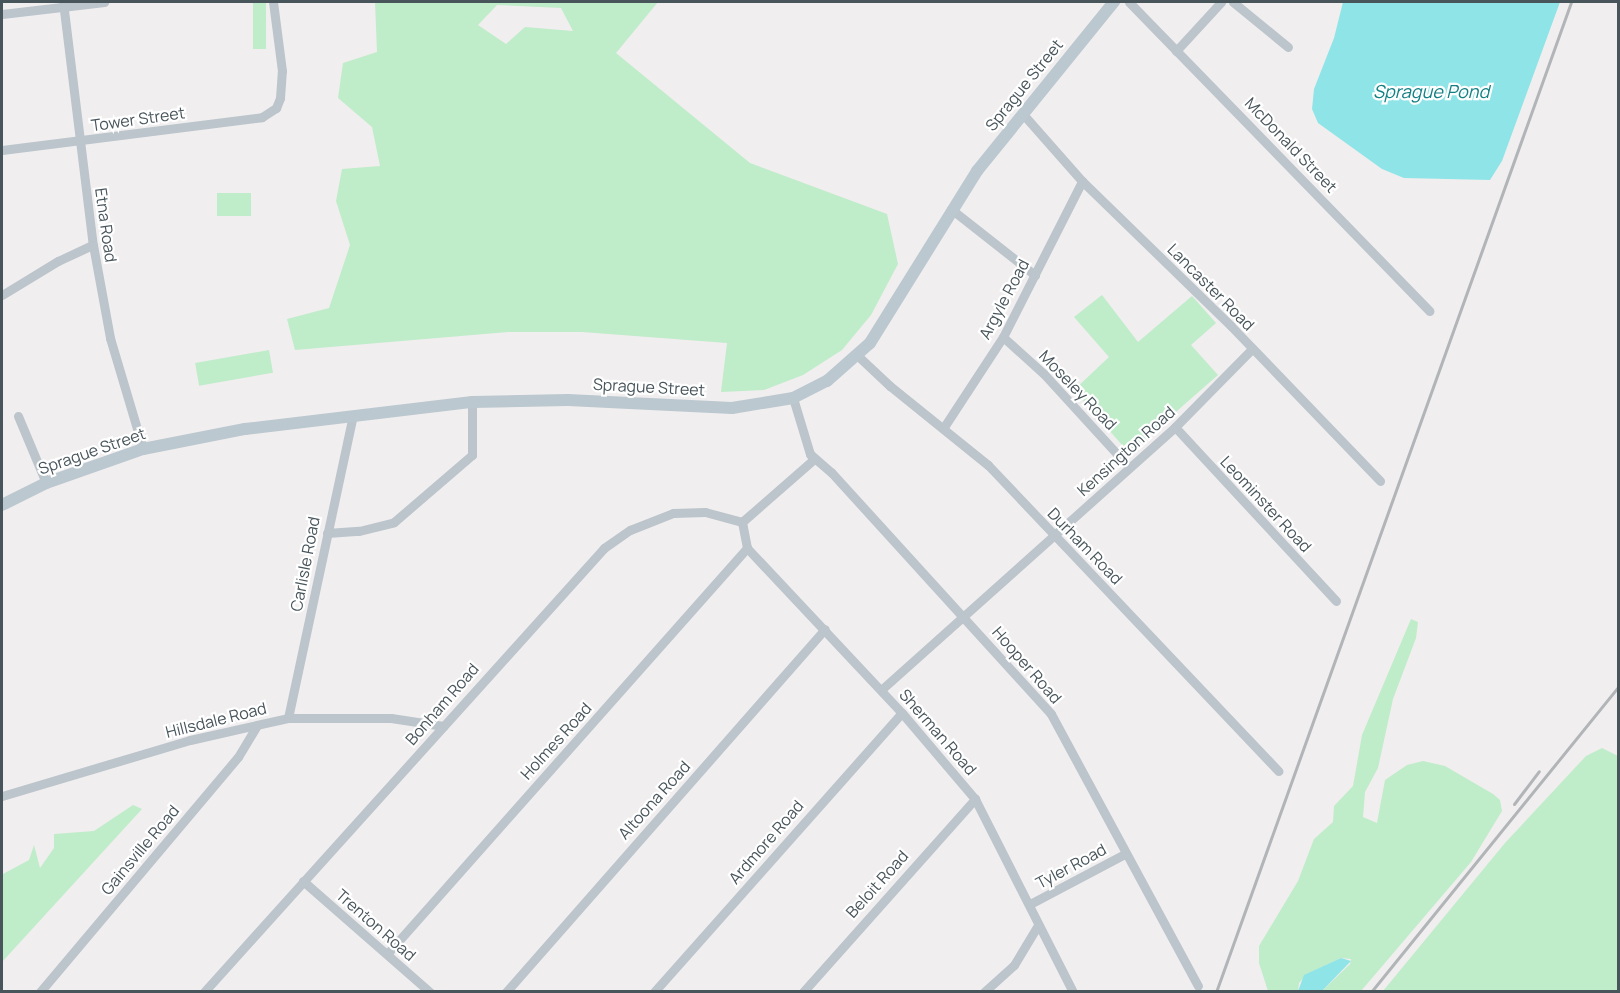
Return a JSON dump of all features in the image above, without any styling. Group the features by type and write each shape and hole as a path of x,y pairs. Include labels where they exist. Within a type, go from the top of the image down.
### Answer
{"main road":[{"name":"Sprague Street","path":"2,505 46,483 143,449 245,429 472,402 568,400 732,408 794,398 827,381 870,343 951,209 1022,113 1114,2"}],"street":[{"path":"2,14 64,4 104,2"},
{"name":"Tower Street","path":"2,150 262,117 276,108 282,71 273,2"},
{"name":"McDonald Street","path":"1130,2 1430,311"},
{"path":"1176,51 1221,2"},
{"path":"1233,2 1288,47"},
{"name":"Etna Road","path":"64,4 93,245 110,338 143,449"},
{"name":"Lancaster Road","path":"1022,113 1082,181 1252,349 1380,481"},
{"name":"Argyle Road","path":"944,427 1003,337 1082,181"},
{"path":"951,209 1035,275"},
{"path":"2,295 58,261 93,245"},
{"name":"Moseley Road","path":"1003,337 1044,374 1129,467"},
{"name":"Kensington Road","path":"880,690 1175,427 1252,349"},
{"name":"Durham Road","path":"858,356 890,386 944,427 988,465 1278,771"},
{"name":"Hooper Road","path":"794,398 805,446 814,459 831,472 1051,714 1198,986"},
{"path":"327,533 359,531 394,522 472,455 472,402"},
{"path":"18,416 46,483"},
{"name":"Carlisle Road","path":"288,718 353,416"},
{"name":"Leominster Road","path":"1175,427 1335,601"},
{"path":"747,548 742,522 814,459"},
{"name":"Bonham Road","path":"204,992 582,569 630,530 660,517 686,512 742,522"},
{"name":"Sherman Road","path":"747,548 902,713 975,799 1073,992"},
{"name":"Holmes Road","path":"387,954 747,548"},
{"name":"Altoona Road","path":"506,992 825,629"},
{"name":"Ardmore Road","path":"654,992 902,713"},
{"name":"Hillsdale Road","path":"2,796 190,740 288,718 391,718 443,726"},
{"name":"Gainsville Road","path":"40,992 238,757 257,725"},
{"name":"Beloit Road","path":"803,992 975,799"},
{"name":"Tyler Road","path":"1030,904 1125,854"},
{"name":"Trenton Road","path":"303,881 427,991"},
{"path":"984,992 1014,965 1038,925"}],"green space":[{"path":"253,2 266,2 266,49 253,49"},
{"path":"375,2 658,2 616,53 750,163 887,214 898,264 871,315 842,350 803,375 764,390 721,392 727,343 582,332 508,332 295,350 287,319 329,308 350,245 336,201 342,169 380,166 372,127 338,98 343,63 377,52","holes":["497,5 561,8 573,31 525,27 506,44 478,25"]},
{"path":"217,193 251,193 251,216 217,216"},
{"path":"1102,295 1138,342 1192,296 1216,323 1191,345 1218,375 1129,453 1074,390 1109,357 1074,317"},
{"path":"269,350 273,373 199,386 195,363"},
{"path":"1411,619 1418,622 1416,638 1393,699 1378,768 1365,792 1363,817 1377,823 1385,780 1407,765 1423,761 1445,766 1493,794 1500,800 1502,811 1471,862 1361,991 1322,991 1350,964 1351,959 1341,958 1307,974 1299,983 1298,991 1268,991 1259,963 1259,946 1298,881 1314,839 1333,822 1334,806 1353,786 1362,735"},
{"path":"1602,748 1618,756 1618,991 1383,991 1505,843 1586,756"},
{"path":"133,805 142,809 2,962 3,874 29,860 34,845 40,868 54,848 54,834 94,831"}],"water":[{"name":"Sprague Pond","path":"1343,2 1560,2 1502,161 1490,180 1404,178 1382,169 1318,123 1312,109 1314,89 1334,38"},
{"path":"1341,958 1351,961 1322,991 1298,991 1304,975"}],"railway":[{"path":"1216,992 1571,2"},
{"path":"1371,992 1618,687"},
{"path":"1514,804 1539,771"}]}
